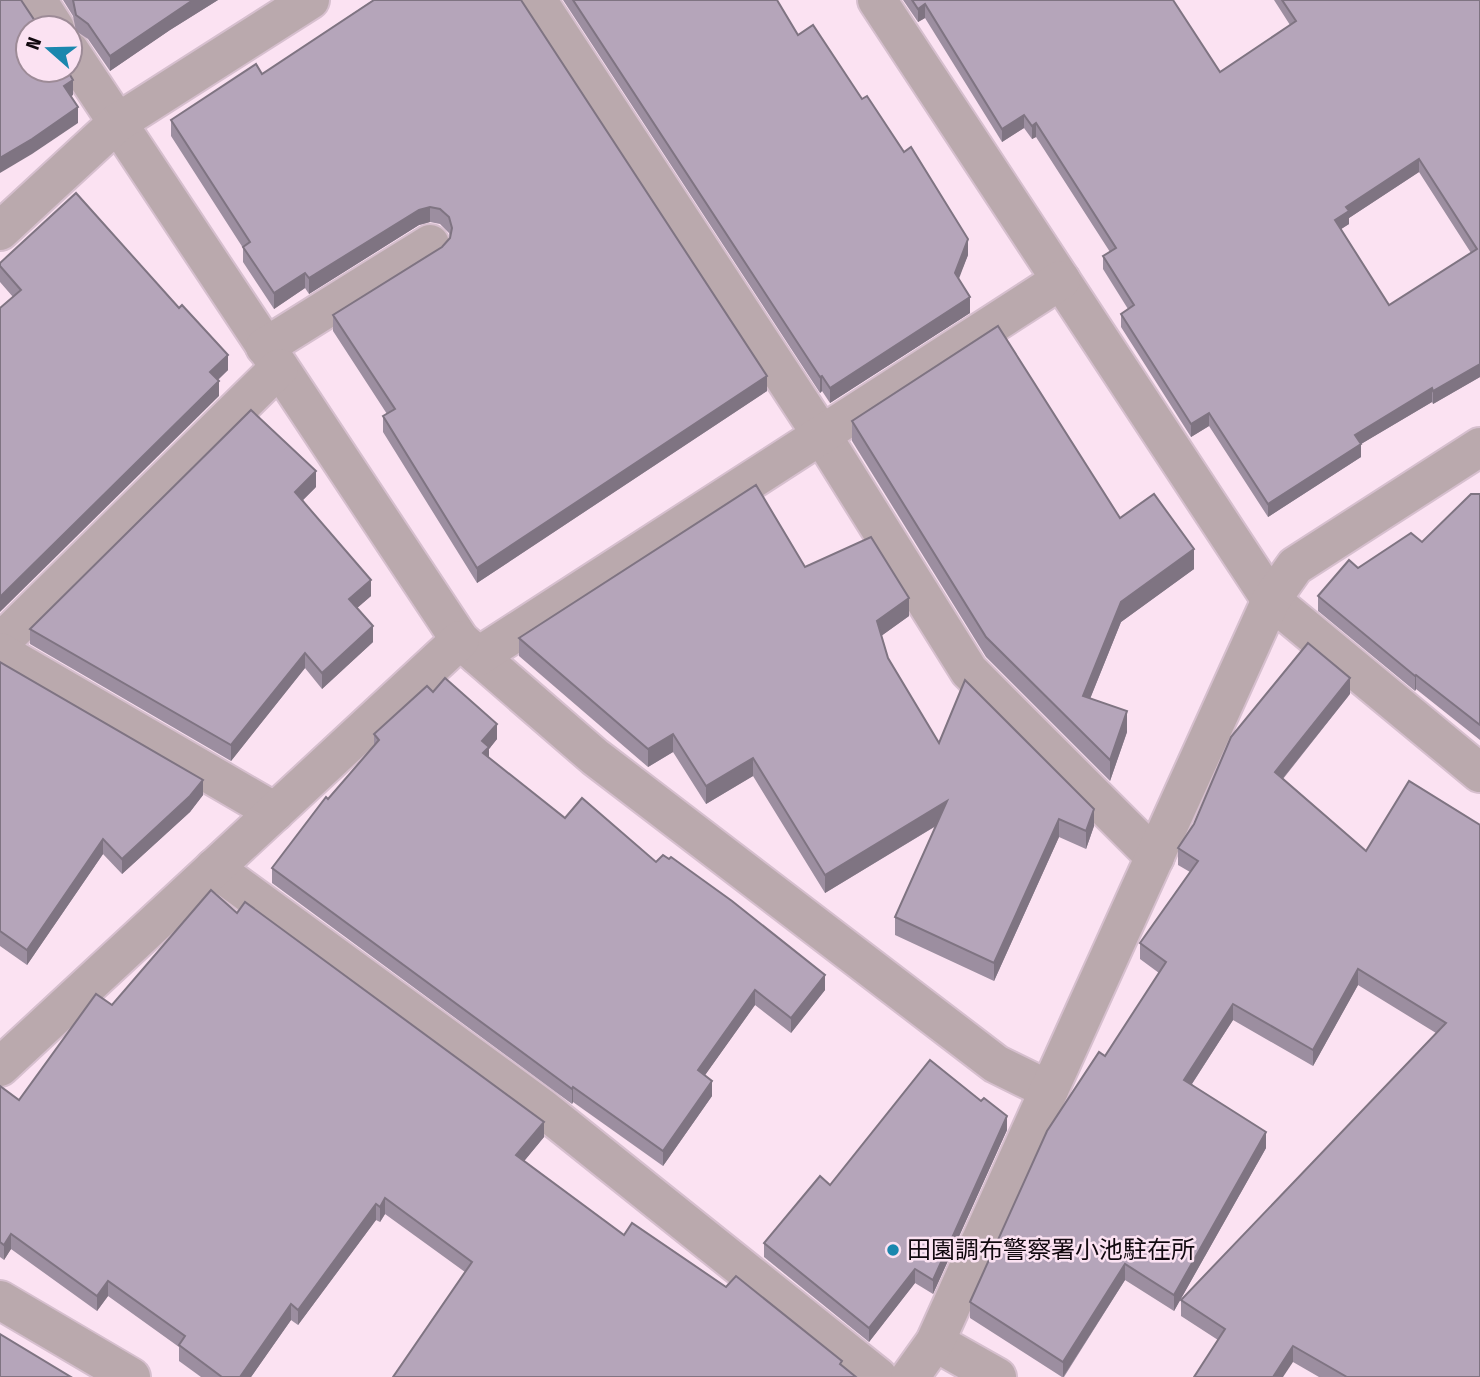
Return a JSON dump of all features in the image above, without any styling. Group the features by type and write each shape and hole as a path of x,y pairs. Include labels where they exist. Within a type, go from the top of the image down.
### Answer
{"street":[{"path":"0,231 117,123 310,0"},
{"path":"537,0 821,434 969,671 1155,857"},
{"path":"877,0 1271,600 1480,773"},
{"path":"84,72 272,357 470,648 595,757 974,1047 996,1063 1049,1090"},
{"path":"0,643 272,357 430,244"},
{"path":"0,1067 275,812 470,648 821,434 1061,280"},
{"path":"910,1377 935,1342 1271,600 1295,566 1480,447"},
{"path":"0,652 275,812"},
{"path":"214,868 542,1108 878,1377"},
{"path":"0,1300 131,1377"},
{"path":"935,1342 997,1377"}],"building":[{"path":"0,0 21,0 30,14 14,14 14,84 67,84 64,86 78,107 0,158"},
{"path":"73,0 193,0 110,56 84,21 84,14 76,14"},
{"path":"374,0 521,0 767,376 477,568 383,416 395,409 333,315 442,247 450,238 452,228 449,217 440,209 430,207 419,210 309,278 305,273 274,293 243,247 250,242 171,120 256,64 262,74"},
{"path":"573,0 777,0 798,35 813,25 862,99 867,96 904,152 911,147 968,239 955,273 970,297 830,388 822,376 820,377"},
{"path":"912,0 1173,0 1220,72 1296,21 1282,0 1480,0 1480,364 1433,391 1432,388 1355,435 1361,444 1268,504 1209,413 1191,424 1121,314 1134,305 1103,256 1116,248 1036,123 1032,126 1024,115 1002,129 925,4 918,9","holes":["1419,159 1477,249 1389,305 1335,220 1349,211 1346,207"]},
{"path":"76,193 179,308 182,305 228,355 210,372 219,381 0,597 0,308 21,290 0,263"},
{"path":"998,326 1120,518 1154,494 1194,549 1121,602 1083,696 1127,711 1110,760 986,637 852,421"},
{"path":"251,410 316,471 295,492 371,580 349,599 373,626 322,673 305,653 231,745 30,629"},
{"path":"756,485 805,567 871,537 909,598 877,621 888,658 939,743 965,680 1094,809 1086,831 1059,819 994,963 895,917 947,801 825,875 753,758 706,786 673,734 648,749 519,638"},
{"path":"1471,494 1480,494 1480,725 1415,676 1318,596 1349,560 1358,568 1411,533 1422,542"},
{"path":"1308,643 1350,678 1275,772 1366,851 1409,781 1480,825 1480,1377 1347,1377 1293,1346 1273,1377 1194,1377 1225,1329 1181,1300 1446,1023 1358,969 1313,1050 1233,1004 1184,1080 1266,1132 1174,1295 1125,1264 1063,1362 970,1302 1047,1131 1099,1052 1105,1056 1166,962 1140,943 1198,861 1178,848 1194,824 1231,737"},
{"path":"0,662 203,780 190,796 122,859 103,839 27,950 0,931"},
{"path":"445,678 497,724 482,741 489,747 483,753 565,818 582,798 656,862 663,855 669,859 671,857 732,901 825,975 791,1018 755,990 698,1070 712,1081 663,1151 573,1087 572,1089 272,868 326,797 328,799 379,740 374,734 427,686 433,692"},
{"path":"211,890 237,913 245,902 544,1122 516,1155 624,1235 632,1223 726,1287 736,1276 842,1361 840,1364 856,1377 393,1377 472,1262 385,1198 380,1207 376,1204 298,1310 291,1304 240,1377 222,1377 179,1345 185,1336 108,1281 97,1296 11,1234 4,1245 0,1242 0,1086 19,1100 96,994 112,1005"},
{"path":"930,1060 981,1101 984,1098 1007,1116 933,1280 915,1269 869,1328 764,1243 820,1176 830,1185"},
{"path":"0,1334 71,1377 0,1377"}],"place":[{"name":"田園調布警察署小池駐在所","path":"893,1250"}]}
